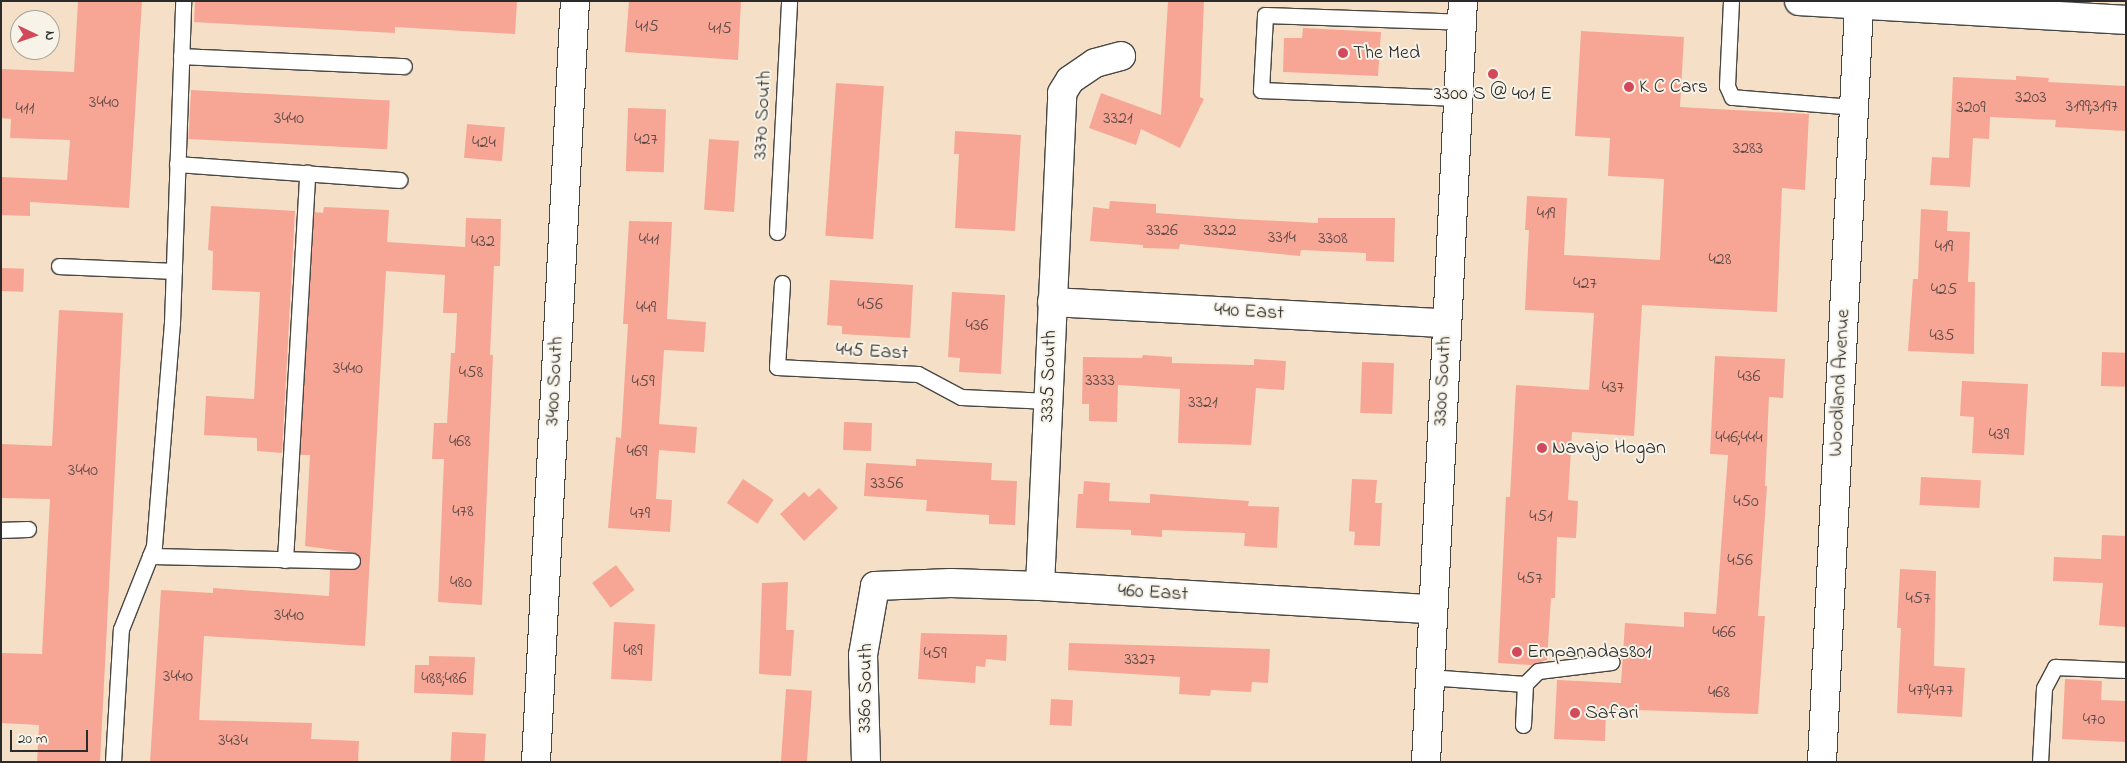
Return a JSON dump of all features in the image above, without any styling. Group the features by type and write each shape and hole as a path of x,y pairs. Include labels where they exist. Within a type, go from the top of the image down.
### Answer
{"street":[{"name":"3400 South","path":"536,762 574,1"},
{"path":"1808,2 1859,5 1966,6 2126,20"},
{"name":"Woodland Avenue","path":"1822,762 1859,5"},
{"name":"3300 South","path":"1426,762 1431,609 1462,12"},
{"name":"3335 South","path":"1040,586 1062,93 1070,80 1095,63 1121,56"},
{"name":"440 East","path":"1052,302 1446,322"},
{"name":"460 East","path":"875,586 951,583 1040,586 1431,609"},
{"name":"3360 South","path":"866,762 863,655 875,586"}],"lane":[{"path":"114,762 121,629 154,546 174,271 183,1"},
{"name":"3370 South","path":"777,232 790,1"},
{"path":"1731,1 1727,86 1732,97 1854,107"},
{"path":"1457,98 1261,90 1264,15 1462,12"},
{"path":"181,56 404,66"},
{"path":"178,164 398,180"},
{"path":"285,560 307,173"},
{"path":"59,266 174,271"},
{"name":"445 East","path":"782,283 777,367 918,374 961,397 1049,401"},
{"path":"1,530 28,529"},
{"path":"150,556 352,561"},
{"path":"1523,725 1525,684 1538,671 1611,662"},
{"path":"2040,762 2044,688 2055,667 2126,670"},
{"path":"1428,677 1525,684"}],"building":[{"path":"78,1 142,1 129,208 30,202 30,216 1,215 1,177 67,180 70,140 10,138 11,119 1,118 1,69 74,72"},
{"path":"195,1 517,1 515,34 395,27 395,33 194,22"},
{"path":"629,1 741,1 738,60 625,52"},
{"path":"1168,1 1204,1 1200,97 1204,99 1180,148 1141,129 1136,145 1089,128 1101,93 1161,115"},
{"path":"1303,28 1381,32 1378,76 1283,72 1284,38 1302,38"},
{"path":"1581,31 1684,37 1680,107 1809,114 1805,190 1782,188 1777,312 1642,305 1634,436 1572,432 1568,500 1578,501 1576,538 1557,537 1555,598 1551,598 1547,660 1531,665 1498,663 1506,497 1510,497 1516,385 1589,390 1594,313 1525,310 1529,230 1525,230 1527,196 1567,198 1564,255 1660,260 1664,179 1608,176 1610,138 1575,136"},
{"path":"2016,76 2049,78 2048,82 2126,86 2126,131 2055,127 2056,120 1990,117 1989,139 1973,138 1970,187 1930,185 1932,157 1949,158 1953,77 2016,80"},
{"path":"836,83 884,86 873,239 825,236"},
{"path":"191,90 390,100 387,149 188,139"},
{"path":"628,108 666,109 664,172 626,171"},
{"path":"467,124 505,127 502,161 464,158"},
{"path":"955,131 1021,135 1015,231 955,228 959,154 954,154"},
{"path":"709,139 739,141 734,212 704,210"},
{"path":"1110,201 1156,204 1156,213 1238,219 1318,223 1318,218 1395,218 1394,262 1366,261 1366,253 1301,250 1300,256 1180,244 1179,249 1143,248 1143,245 1090,241 1093,207 1109,209"},
{"path":"211,206 295,211 282,453 257,451 257,438 204,435 206,396 254,399 260,292 212,290 213,251 208,250"},
{"path":"324,207 389,210 387,242 465,247 466,218 501,219 500,266 494,266 490,355 493,355 482,605 438,602 444,459 432,459 434,423 447,423 451,353 455,353 457,313 443,313 445,275 386,271 365,646 204,636 199,720 312,723 311,739 359,741 358,762 150,762 161,590 213,593 213,588 329,596 330,570 352,570 360,565 360,557 356,553 305,546 310,455 300,455 314,212 323,213"},
{"path":"1921,209 1948,211 1947,231 1970,232 1968,282 1975,282 1974,354 1908,351 1913,279 1918,279"},
{"path":"629,221 672,222 667,319 706,322 704,352 664,350 659,424 697,427 695,453 659,450 656,499 672,500 670,532 608,528 616,437 621,438 628,324 623,324"},
{"path":"1,268 24,269 23,292 1,291"},
{"path":"830,280 913,285 910,338 842,334 842,326 827,325"},
{"path":"952,292 1005,295 1001,374 959,372 960,358 948,357"},
{"path":"59,310 123,313 100,762 37,762 39,725 1,723 1,653 42,654 50,499 1,498 1,444 52,446"},
{"path":"2102,352 2126,353 2125,387 2101,386"},
{"path":"1143,355 1172,357 1172,363 1254,365 1254,359 1286,361 1284,390 1256,388 1251,445 1178,443 1180,389 1118,385 1117,422 1089,421 1089,404 1082,404 1083,357 1142,358"},
{"path":"1715,356 1785,359 1783,398 1769,397 1765,486 1767,486 1758,616 1765,616 1758,714 1606,709 1605,741 1554,739 1557,680 1621,683 1625,623 1684,627 1684,612 1716,614 1728,455 1710,454"},
{"path":"1362,362 1394,363 1392,414 1360,413"},
{"path":"1962,381 2028,384 2024,455 1972,453 1974,417 1960,416"},
{"path":"844,422 872,423 871,451 843,450"},
{"path":"916,459 992,463 991,480 1017,481 1015,525 989,524 989,515 926,511 927,500 864,496 866,463 916,466"},
{"path":"1921,477 1981,480 1979,508 1920,505"},
{"path":"743,479 774,500 757,524 727,503"},
{"path":"1352,479 1377,480 1375,503 1382,503 1380,546 1354,545 1355,532 1349,531"},
{"path":"1084,481 1110,483 1109,501 1150,503 1150,494 1249,501 1248,506 1279,507 1277,548 1244,546 1245,533 1162,530 1162,537 1131,535 1131,530 1076,528 1078,494 1083,494"},
{"path":"819,488 838,508 804,541 780,514 804,492 809,497"},
{"path":"2102,535 2126,536 2126,627 2099,625 2103,583 2053,581 2054,557 2101,559"},
{"path":"616,565 635,590 611,608 592,583"},
{"path":"1900,569 1936,571 1934,666 1965,668 1962,717 1897,713 1901,628 1897,628"},
{"path":"788,582 786,630 794,630 791,676 759,674 762,583"},
{"path":"614,622 655,624 652,681 611,679"},
{"path":"921,633 1007,635 1006,661 986,659 985,667 976,666 975,683 918,679"},
{"path":"1069,643 1270,649 1268,683 1252,682 1251,692 1211,690 1210,696 1179,694 1180,677 1068,670"},
{"path":"429,656 475,657 473,695 414,693 415,665 429,665"},
{"path":"2065,679 2102,681 2101,700 2126,701 2126,742 2062,739"},
{"path":"786,689 812,691 807,762 781,762"},
{"path":"1051,699 1073,700 1072,726 1050,725"},
{"path":"452,732 486,734 484,762 450,762"}],"place":[{"name":"The Med","path":"1343,53"},
{"name":"3300 S @ 401 E","path":"1493,74"},
{"name":"K C Cars","path":"1629,87"},
{"name":"Navajo Hogan","path":"1542,448"},
{"name":"Empanadas801","path":"1517,652"},
{"name":"Safari","path":"1575,713"}]}
